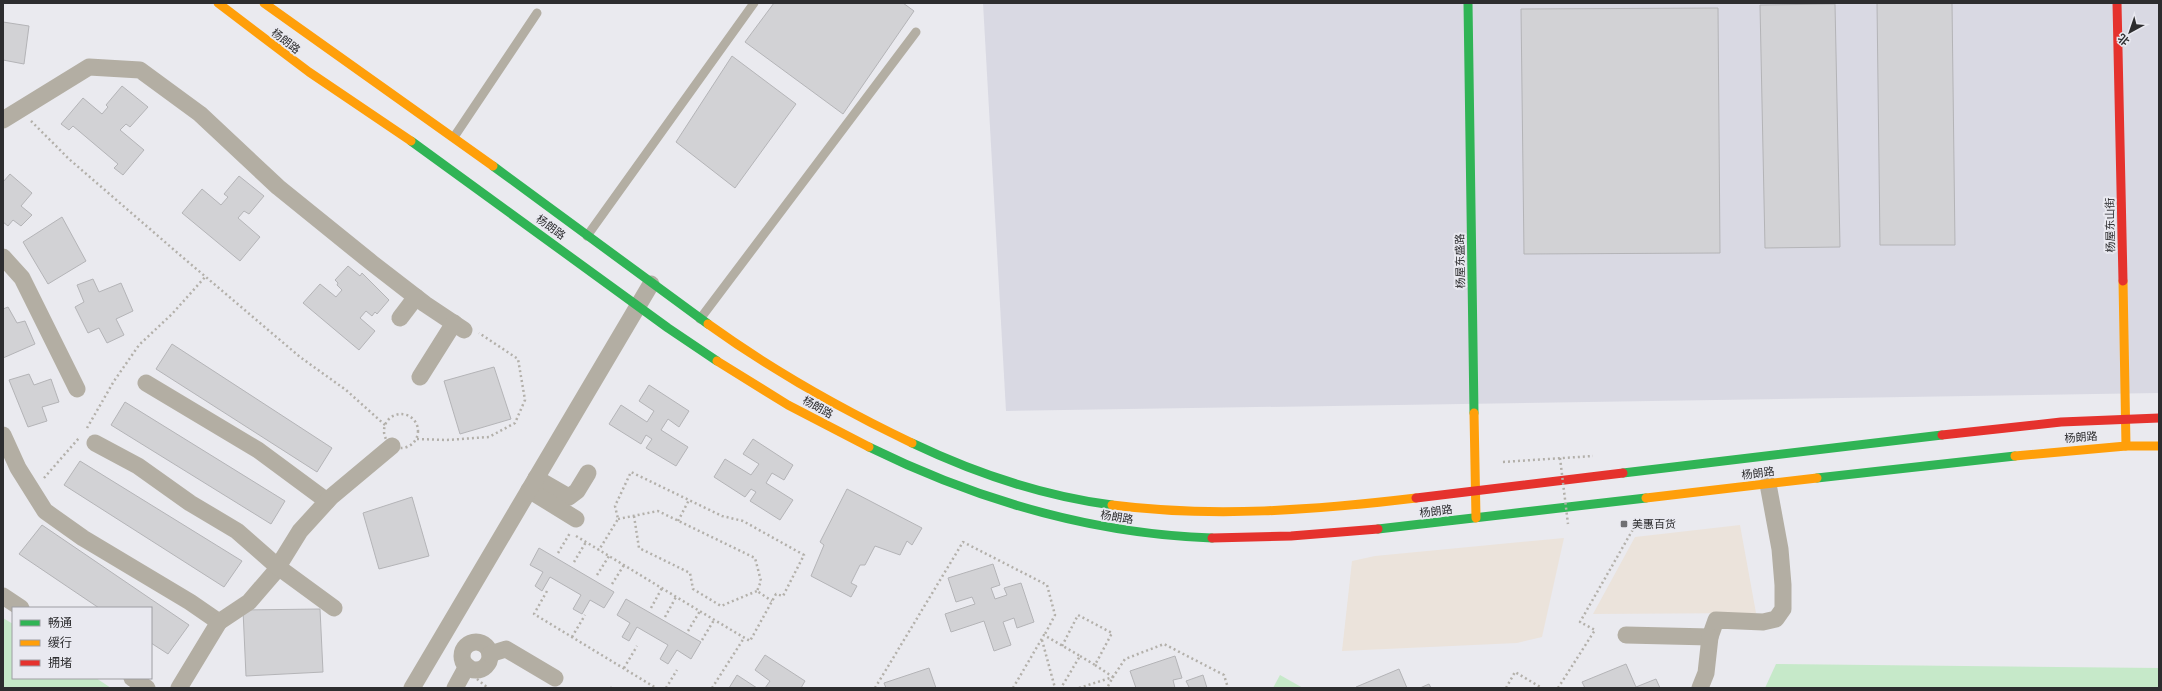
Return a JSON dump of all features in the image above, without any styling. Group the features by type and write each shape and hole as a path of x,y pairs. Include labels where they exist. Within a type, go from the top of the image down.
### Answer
{"main road":[{"name":"杨朗路","path":"218,3 297,64 444,164 698,348 811,418 894,460 952,483 1064,520 1112,529 1152,534 1225,538 1320,535 2024,454 2126,446 2159,446"},
{"name":"杨朗路","path":"264,3 320,45 454,137 651,284 700,319 775,368 829,400 928,450 972,469 1024,486 1095,503 1152,511 1272,511 1330,508 1971,432 2126,418 2159,418"},
{"name":"杨屋东盛路","path":"1468,3 1476,518"},
{"name":"杨屋东山街","path":"2117,3 2126,446"}],"street":[{"path":"3,120 89,67 140,70 200,114 278,187 416,297 459,327 420,377"},
{"path":"3,256 22,278 77,389"},
{"path":"412,688 651,284"},
{"path":"400,318 416,297"},
{"path":"146,383 258,450 327,501"},
{"path":"3,435 18,468 45,511 77,533 190,602 219,622"},
{"path":"87,436 138,466 190,503 236,531 278,567 334,608"},
{"path":"179,688 219,622 249,602 278,567 300,531 327,501 392,446"},
{"path":"532,484 569,497 577,491 588,473"},
{"path":"532,484 576,519"},
{"path":"1700,688 1706,673 1710,637 1716,620 1763,622 1776,619 1783,609 1780,549 1768,484"},
{"path":"3,596 20,607"},
{"path":"1626,635 1710,637"},
{"path":"442,637 463,649"},
{"path":"479,642 487,646 490,654 490,659 485,667 476,670 467,666 462,658 463,649 470,643 479,642"},
{"path":"490,654 506,650 555,678"},
{"path":"454,688 467,666"},
{"path":"134,679 147,688"}],"lane":[{"path":"587,236 754,3"},
{"path":"454,137 537,13"},
{"path":"700,319 916,32"}],"path":[{"path":"20,109 69,159 300,357 346,390 385,425"},
{"path":"33,490 87,436 114,381 139,346 172,314 206,276"},
{"path":"417,439 447,440 489,436 515,423 525,400 518,359 482,334 459,327"},
{"path":"1503,462 1600,455"},
{"path":"1560,458 1568,524"},
{"path":"558,553 572,530 576,536 608,556 750,641 776,594 783,596 804,555 743,521 722,516 631,472 616,506 618,519 599,550"},
{"path":"678,521 689,500"},
{"path":"1558,688 1595,630 1580,622 1636,524 1632,500"},
{"path":"618,519 658,511 755,558 761,581 757,591 721,606 693,589 690,573 639,548 634,516"},
{"path":"574,562 586,542"},
{"path":"874,688 963,542 1047,585 1055,615 1013,688"},
{"path":"597,575 608,556"},
{"path":"612,584 624,565"},
{"path":"651,608 662,588"},
{"path":"547,591 534,614 656,688"},
{"path":"757,591 772,601"},
{"path":"665,617 676,597"},
{"path":"688,631 700,611"},
{"path":"572,637 585,615"},
{"path":"1062,646 1078,615 1112,633 1094,665"},
{"path":"702,640 714,620"},
{"path":"1044,636 1113,677"},
{"path":"712,688 744,638"},
{"path":"1042,639 1055,688"},
{"path":"1107,688 1125,660 1164,644 1224,675 1228,688"},
{"path":"624,668 637,646"},
{"path":"1061,688 1080,656"},
{"path":"666,688 677,670"},
{"path":"1506,688 1515,672 1542,688"},
{"path":"1079,688 1113,677"}],"shaded area":[{"path":"983,3 2159,3 2159,393 1006,411"},
{"path":"1740,525 1756,613 1593,614 1635,537"},
{"path":"1564,538 1542,637 1517,643 1342,651 1352,561 1375,556"}],"green space":[{"path":"3,618 12,623 12,679 98,679 111,688 3,688"},
{"path":"1776,664 2159,668 2159,688 1765,688"},
{"path":"1280,675 1303,688 1273,688"}],"building":[{"path":"774,3 903,3 914,11 843,114 745,42"},
{"path":"1877,3 1952,3 1955,245 1880,245"},
{"path":"1835,4 1840,247 1765,248 1760,5"},
{"path":"1718,8 1720,253 1524,254 1521,9"},
{"path":"3,22 29,26 24,64 3,60"},
{"path":"732,56 796,104 735,188 676,142"},
{"path":"122,86 148,107 130,127 126,124 120,130 144,150 123,175 114,168 118,164 73,126 69,130 61,124 83,98 102,114 108,107 106,105"},
{"path":"10,174 32,193 21,206 32,215 21,226 13,220 8,226 3,222 3,182"},
{"path":"239,176 264,196 249,214 244,211 238,218 260,237 240,261 182,213 202,189 221,205 228,197 224,194"},
{"path":"62,217 86,261 48,284 23,242"},
{"path":"348,266 360,276 362,273 389,300 377,314 375,312 372,316 366,311 360,318 375,331 359,350 303,303 320,284 336,297 342,290 337,285 338,283 335,280"},
{"path":"93,279 99,292 121,283 133,311 116,319 124,335 107,343 99,328 88,333 75,307 84,302 77,285"},
{"path":"8,307 17,323 25,321 35,344 3,358 3,309"},
{"path":"172,344 332,448 317,472 156,369"},
{"path":"494,367 511,419 460,434 444,381"},
{"path":"29,374 34,385 51,379 59,402 42,407 47,421 28,427 9,380"},
{"path":"649,385 689,411 679,427 668,419 661,430 688,447 676,466 646,448 652,439 646,435 641,444 609,424 621,405 647,422 654,411 639,401"},
{"path":"125,402 285,501 271,524 111,425"},
{"path":"753,439 793,465 784,480 772,473 766,483 793,500 780,520 750,501 756,492 751,489 745,497 714,477 725,459 751,475 759,464 743,454"},
{"path":"80,461 242,561 224,587 64,485"},
{"path":"847,489 922,528 912,545 907,541 900,555 875,546 865,565 860,565 851,583 857,586 851,597 811,576 824,545 820,542"},
{"path":"412,497 429,556 379,569 363,513"},
{"path":"42,525 189,625 168,654 152,644 152,607 98,607 19,554"},
{"path":"539,548 614,592 604,608 590,600 582,614 573,609 581,595 550,577 542,591 535,586 543,572 530,565"},
{"path":"993,564 1000,585 991,588 995,599 1007,595 1004,588 1021,583 1034,622 1017,628 1014,618 1003,622 1011,645 994,651 984,621 951,632 945,614 975,604 972,597 956,602 948,578"},
{"path":"626,599 701,642 691,659 677,650 668,664 660,659 668,645 637,627 629,641 622,637 630,623 617,615"},
{"path":"320,609 323,672 246,676 243,610"},
{"path":"765,655 805,681 801,688 765,688 770,681 755,670"},
{"path":"1175,656 1182,678 1173,680 1175,688 1136,688 1130,671"},
{"path":"1626,664 1636,687 1656,679 1660,688 1585,688 1582,682"},
{"path":"929,668 936,688 886,688 884,683"},
{"path":"1399,669 1407,688 1356,688 1356,687"},
{"path":"737,675 757,688 729,688"},
{"path":"1203,675 1207,688 1187,688 1189,687 1186,681"},
{"path":"1429,684 1431,688 1420,688"}],"traffic: fast":[{"path":"1468,3 1474,413"},
{"path":"411,141 668,328 717,361"},
{"path":"493,166 708,324"},
{"path":"1623,473 1942,435"},
{"path":"912,443 960,464 1010,482 1060,496 1112,505"},
{"path":"869,447 951,483 1036,511 1123,530 1212,538"},
{"path":"1817,478 2015,456"},
{"path":"1378,529 1646,498"}],"traffic: slow":[{"path":"218,3 309,72 411,141"},
{"path":"264,3 493,166"},
{"path":"2123,281 2126,446"},
{"path":"708,324 732,341 807,388 859,417 912,443"},
{"path":"717,361 788,405 869,447"},
{"path":"1474,413 1476,518"},
{"path":"2015,456 2126,446 2159,446"},
{"path":"1646,498 1817,478"},
{"path":"1112,505 1150,509 1226,512 1302,509 1416,498"}],"traffic: jam":[{"path":"2117,3 2123,281"},
{"path":"1942,435 2061,422 2159,418"},
{"path":"1416,498 1623,473"},
{"path":"1212,538 1291,536 1378,529"}],"place":[{"name":"美惠百货","path":"1624,524"}]}
